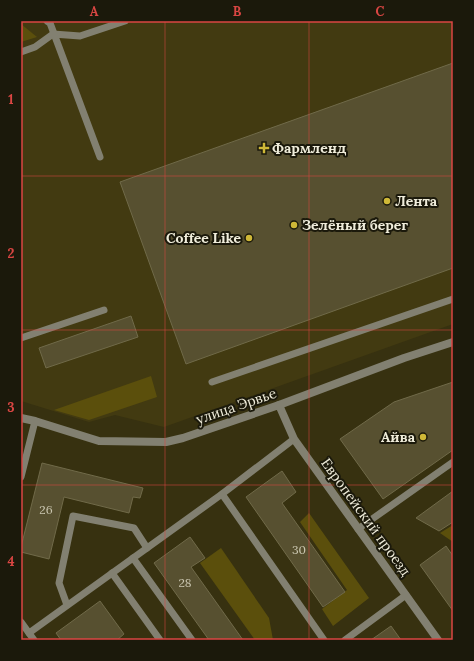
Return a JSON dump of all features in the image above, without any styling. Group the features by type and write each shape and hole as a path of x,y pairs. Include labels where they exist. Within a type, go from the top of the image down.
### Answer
{"street":[{"name":"улица Эрвье","path":"21,418 99,441 166,442 183,438 279,405 404,358 453,342"},
{"name":"Европейский проезд","path":"279,405 294,439 438,640"}],"lane":[{"path":"21,52 35,47 54,34 80,36 125,21"},
{"path":"49,22 100,157"},
{"path":"212,382 453,299"},
{"path":"21,338 104,310"},
{"path":"21,477 35,421"},
{"path":"29,633 67,604 222,494 294,439"},
{"path":"358,529 453,462"},
{"path":"222,494 324,640"},
{"path":"67,604 59,584 73,516 134,528 147,548"},
{"path":"133,558 192,640"},
{"path":"112,573 160,640"},
{"path":"345,640 406,595"},
{"path":"21,622 34,640"}],"shaded area":[{"path":"21,21 453,21 453,324 164,427 115,415 89,422 21,401"},
{"path":"21,24 37,37 21,42"},
{"path":"151,376 157,397 89,420 54,410"},
{"path":"309,513 369,598 333,626 322,609 347,590 300,522"},
{"path":"453,525 453,542 440,533"},
{"path":"221,548 269,618 273,640 255,640 200,563"}],"building":[{"name":"Зелёный берег","path":"453,63 453,268 186,364 120,182"},
{"path":"131,316 138,337 46,368 39,348"},
{"path":"453,382 453,450 383,499 340,439 394,402"},
{"path":"42,463 143,488 140,498 133,497 129,513 64,497 49,559 21,552"},
{"path":"282,471 296,492 282,503 345,592 323,607 246,497"},
{"path":"453,491 453,522 439,531 416,518"},
{"path":"190,537 205,558 191,567 243,640 209,640 154,563"},
{"path":"446,546 453,556 453,611 420,565"},
{"path":"100,601 124,634 117,640 61,640 56,633"},
{"path":"391,626 401,640 371,640"}],"place":[{"name":"Фармленд","path":"264,148"},
{"name":"Лента","path":"387,201"},
{"name":"Зелёный берег","path":"294,225"},
{"name":"Coffee Like","path":"249,238"},
{"name":"Айва","path":"423,437"}]}
